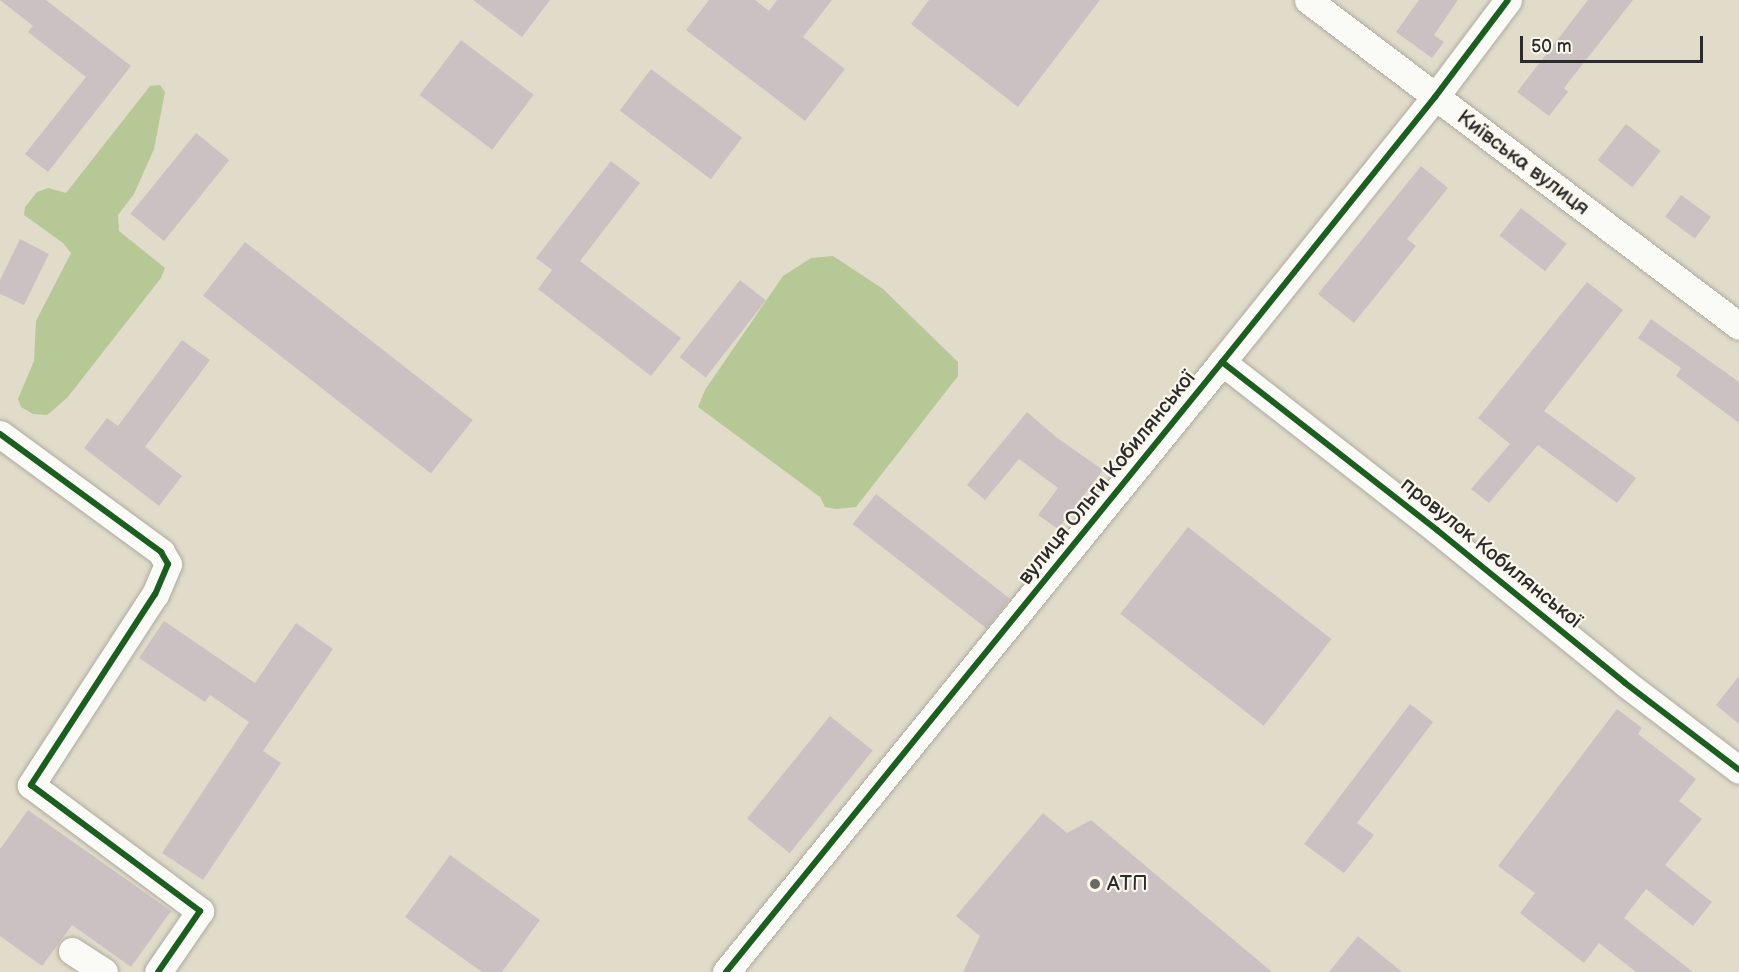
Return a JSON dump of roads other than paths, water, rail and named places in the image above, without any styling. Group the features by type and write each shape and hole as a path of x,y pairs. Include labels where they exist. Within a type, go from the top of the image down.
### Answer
{"street":[{"name":"Київська вулиця","path":"1308,0 1739,326"},
{"name":"вулиця Ольги Кобилянської","path":"726,972 1222,362 1435,97 1508,0"},
{"name":"провулок Кобилянської","path":"1222,362 1437,530 1625,683 1739,770"},
{"path":"0,434 161,552 168,564 155,594 31,785 200,911 158,972"},
{"path":"72,951 104,972"}],"place":[{"name":"АТП","path":"1095,884"}]}
